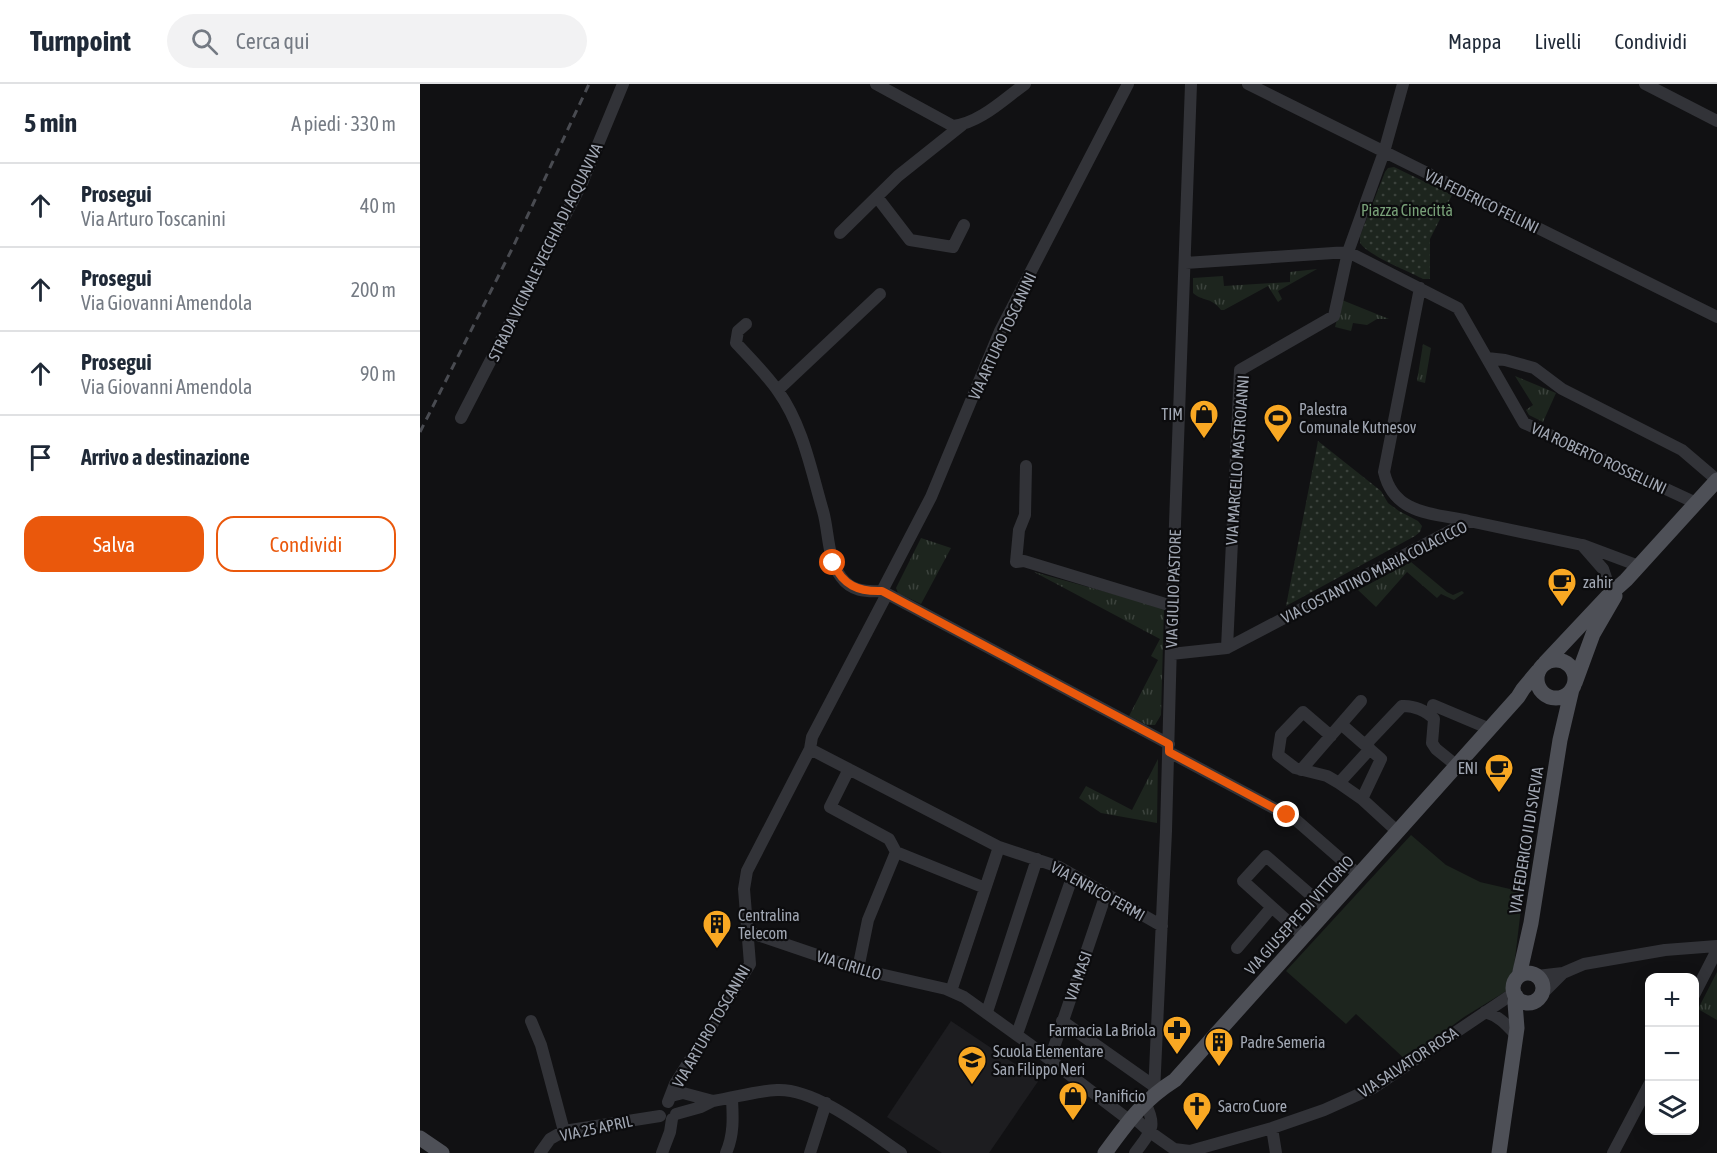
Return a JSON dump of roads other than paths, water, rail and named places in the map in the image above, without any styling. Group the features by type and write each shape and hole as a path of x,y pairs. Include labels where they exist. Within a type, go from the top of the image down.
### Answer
{"main road":[{"name":"VIA FEDERICO II DI SVEVIA","path":"1518,697 1541,667 1626,580 1717,480"},
{"name":"VIA FEDERICO II DI SVEVIA","path":"1519,976 1527,945 1560,740 1574,686 1593,634 1626,580"},
{"path":"1518,697 1547,695 1563,697 1574,686 1575,675 1565,663 1552,660 1541,667 1538,685 1547,695"},
{"name":"VIA FEDERICO II DI SVEVIA","path":"1547,695 1557,715 1560,740"},
{"name":"VIA GIUSEPPE DI VITTORIO","path":"1105,1153 1151,1094 1175,1080 1518,697"},
{"path":"1516,1032 1541,996 1543,984 1536,975 1527,945"},
{"path":"1499,1153 1516,1032 1514,987 1519,976 1527,973 1536,975"},
{"path":"1516,996 1526,1002 1533,1002 1541,996"},
{"path":"422,1143 442,1153"}],"street":[{"name":"STRADA VICINALE VECCHIA DI ACQUAVIVA","path":"461,418 582,183 623,84"},
{"path":"876,84 944,122 953,126 962,125"},
{"path":"840,233 898,176 962,125 977,118 1025,84"},
{"name":"VIA ARTURO TOSCANINI","path":"669,1099 675,1084 750,964 744,889 747,872 810,749 812,737 931,497 1000,331 1128,84"},
{"name":"VIA GIULIO PASTORE","path":"1150,1132 1153,1122 1151,1094 1162,926 1169,748 1191,84"},
{"name":"VIA FEDERICO FELLINI","path":"1248,84 1717,316"},
{"name":"VIA MARCELLO MASTROIANNI","path":"1227,648 1240,370 1334,316 1348,252 1384,152 1403,84"},
{"path":"1645,84 1717,121"},
{"path":"877,196 910,240 953,247 964,225"},
{"path":"1185,263 1348,252"},
{"name":"VIA ROBERTO ROSSELLINI","path":"1348,252 1450,303 1460,311 1524,423 1696,503"},
{"path":"1420,288 1384,472 1392,495 1405,506 1470,521"},
{"path":"777,390 880,294"},
{"path":"746,324 738,331 736,343 777,390 790,410 804,444 836,568 845,582 854,588 884,593 1296,820 1359,875"},
{"path":"1487,358 1534,368 1562,389 1682,450 1717,480"},
{"path":"1026,466 1025,515 1019,530 1016,562 1024,561 1172,606"},
{"name":"VIA COSTANTINO MARIA COLACICCO","path":"1171,654 1227,648 1470,521 1582,545 1639,566"},
{"path":"1582,545 1603,569 1611,593"},
{"path":"1301,770 1361,700"},
{"path":"1339,783 1402,706 1410,705 1431,715 1434,719 1432,743 1457,766"},
{"path":"1433,705 1490,729"},
{"path":"1331,736 1304,712 1281,735 1278,755 1295,768 1327,776 1339,783 1362,799 1398,832"},
{"path":"1341,724 1381,759 1362,799"},
{"name":"VIA ENRICO FERMI","path":"810,749 999,847 1059,867 1162,926"},
{"path":"849,770 830,807 889,839 896,852 985,888"},
{"path":"951,991 999,847"},
{"path":"858,969 868,920 896,852"},
{"path":"1304,936 1243,881 1266,856 1328,910"},
{"path":"987,1012 1037,859"},
{"path":"1017,1034 1073,875"},
{"name":"VIA MASI","path":"1050,1059 1106,894"},
{"path":"1237,948 1272,907"},
{"name":"VIA CIRILLO","path":"749,932 858,969 951,991 987,1012 1050,1059"},
{"path":"1536,975 1563,972 1597,961 1665,950 1717,948 1699,986"},
{"path":"1541,996 1563,972"},
{"name":"VIA SALVATOR ROSA","path":"1050,1059 1174,1149 1190,1152 1324,1110 1373,1088 1508,997 1516,996"},
{"path":"1485,1012 1501,1019 1516,1032"},
{"path":"531,1021 541,1045 564,1131"},
{"path":"1062,1021 1151,1094"},
{"path":"662,1153 670,1132 669,1116 675,1105 669,1099 683,1093 713,1101 780,1090 802,1094 826,1103 901,1153"},
{"path":"1613,1153 1645,1092"},
{"path":"729,1152 733,1126 732,1099"},
{"name":"VIA 25 APRIL","path":"540,1153 550,1139 564,1131 669,1116 701,1107 713,1101"},
{"path":"810,1153 826,1103"},
{"path":"1272,1128 1276,1153"},
{"path":"1134,1153 1150,1132"}],"railway":[{"path":"420,432 513,247 589,84"}],"place":[{"name":"TIM","path":"1204,440"},
{"name":"Palestra Comunale Kutnesov","path":"1278,444"},
{"name":"zahir","path":"1562,608"},
{"name":"ENI","path":"1499,794"},
{"name":"Centralina Telecom","path":"717,950"},
{"name":"Farmacia La Briola","path":"1177,1056"},
{"name":"Padre Semeria","path":"1219,1068"},
{"name":"Scuola Elementare San Filippo Neri","path":"972,1086"},
{"name":"Panificio","path":"1073,1122"},
{"name":"Sacro Cuore","path":"1197,1132"}],"park label":[{"name":"Piazza Cinecittà","path":"1407,210"}]}
